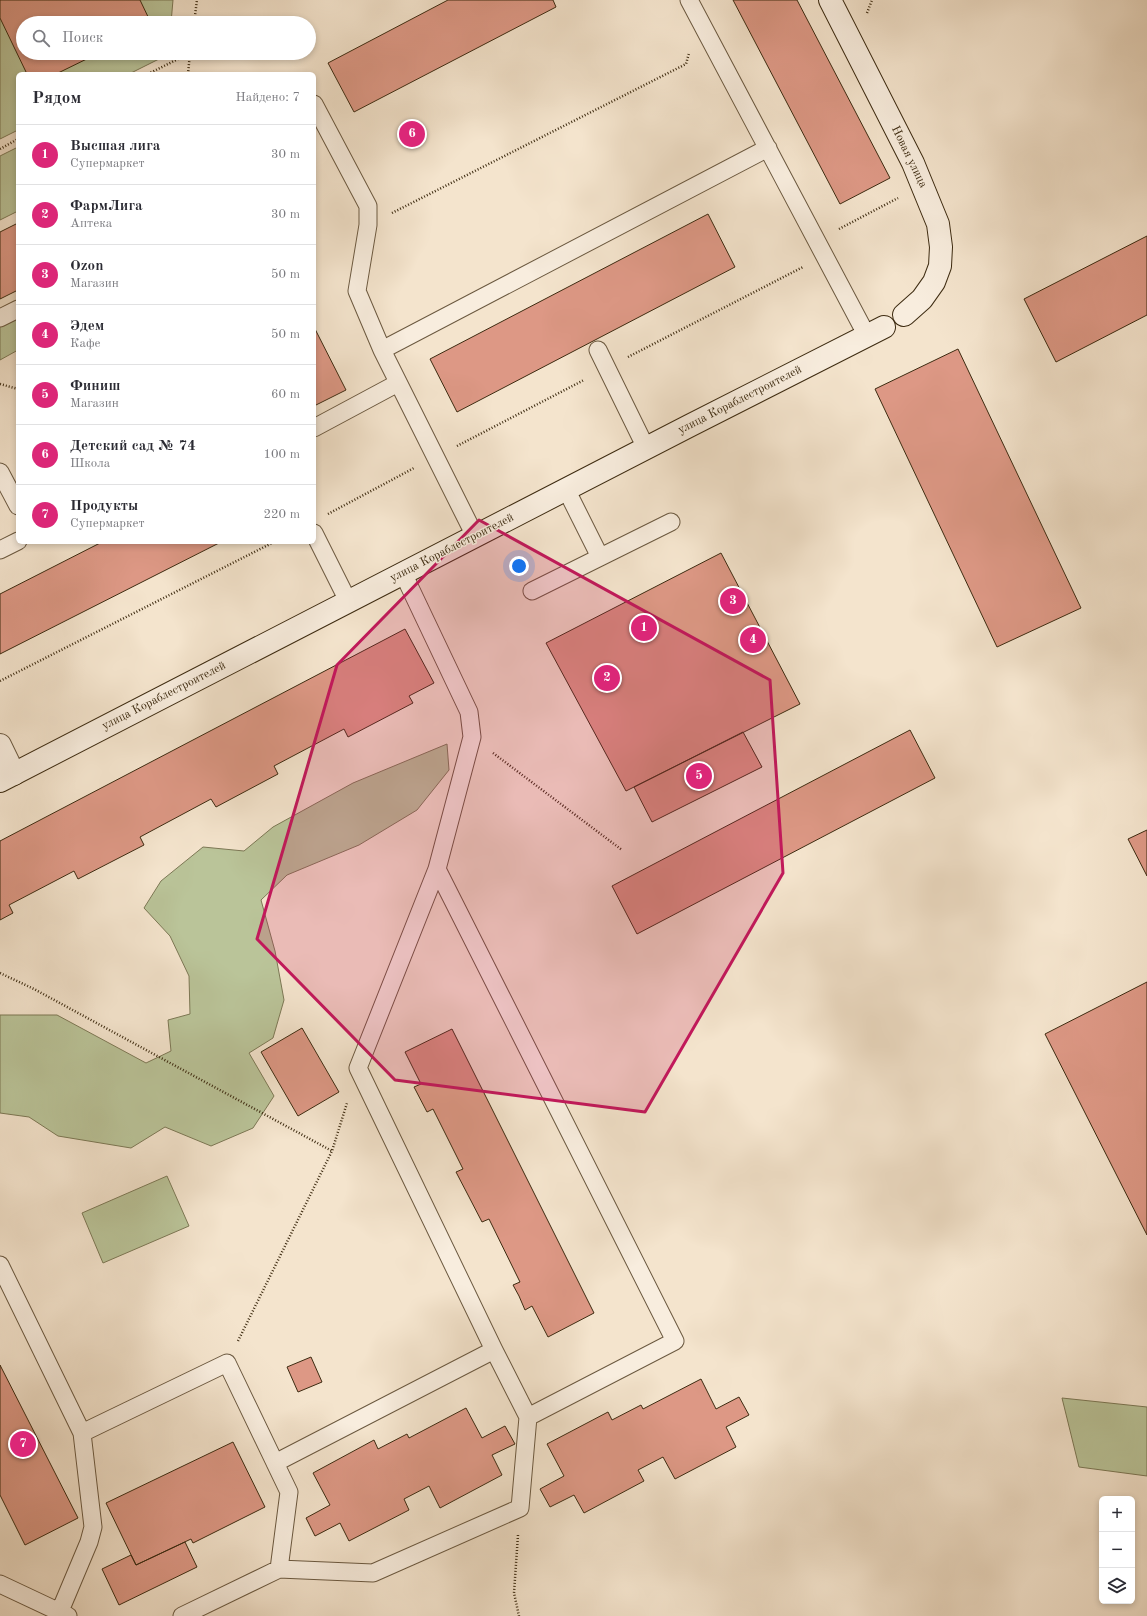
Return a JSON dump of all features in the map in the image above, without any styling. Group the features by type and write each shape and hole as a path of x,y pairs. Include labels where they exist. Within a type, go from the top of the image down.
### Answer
{"street":[{"name":"Новая улица","path":"830,0 922,184 938,224 941,247 940,266 934,282 922,299 904,315"},
{"name":"улица Кораблестроителей","path":"7,778 566,489 876,331 904,315"},
{"path":"0,745 7,778"}],"lane":[{"path":"689,0 825,256 876,331"},
{"path":"316,108 368,206 368,225 357,291 382,350 475,536"},
{"path":"382,350 768,148"},
{"path":"0,318 16,310"},
{"path":"598,350 646,448"},
{"path":"316,427 398,383"},
{"path":"0,472 16,502"},
{"path":"566,489 600,557"},
{"path":"532,591 671,522"},
{"path":"316,537 348,602"},
{"path":"0,550 16,542"},
{"path":"182,1616 279,1569 373,1573 520,1508 528,1417 494,1350 358,1068 437,869 472,737 469,712 403,573"},
{"path":"437,869 675,1341 528,1417"},
{"path":"0,1265 82,1433 93,1527 64,1614 0,1584"},
{"path":"275,1463 494,1350"},
{"path":"82,1433 227,1363 289,1492 279,1569"}],"path":[{"path":"195,16 197,0"},
{"path":"368,225 686,64 698,16"},
{"path":"152,72 176,60"},
{"path":"188,72 189,60"},
{"path":"0,148 16,141"},
{"path":"817,241 922,184"},
{"path":"328,514 825,256"},
{"path":"0,384 16,388"},
{"path":"0,681 270,544"},
{"path":"472,737 622,850"},
{"path":"0,973 34,989 332,1150"},
{"path":"227,1363 332,1150 358,1068"},
{"path":"519,1616 514,1593 520,1508"}],"highlighted area":[{"path":"479,520 770,680 783,873 645,1112 395,1080 257,939 337,665"}],"green space":[{"path":"0,0 173,0 172,16 16,16 16,60 157,60 133,72 16,72 16,131 0,139"},
{"path":"16,148 16,212 0,220 0,156"},
{"path":"16,318 16,351 0,360 0,326"},
{"path":"447,744 449,770 417,810 359,845 287,875 261,900 275,951 284,1000 273,1038 249,1053 274,1096 253,1128 211,1146 165,1127 131,1148 58,1136 29,1117 0,1113 0,1015 57,1015 146,1063 171,1051 168,1020 190,1014 189,976 170,936 144,908 161,881 203,847 244,851 273,827 353,783"},
{"path":"167,1176 189,1226 103,1263 82,1213"},
{"path":"1062,1398 1147,1407 1147,1476 1079,1467"}],"building":[{"path":"0,0 140,0 148,16 16,16 16,51 0,18"},
{"path":"448,0 553,0 556,7 354,112 328,63"},
{"path":"733,0 797,0 890,178 840,204"},
{"path":"20,60 85,60 60,72 26,72"},
{"path":"708,214 735,267 457,412 430,359"},
{"path":"16,224 16,291 0,299 0,232"},
{"path":"1147,236 1147,315 1056,362 1024,299"},
{"path":"316,331 346,390 316,405"},
{"path":"958,349 1081,608 997,647 875,389"},
{"path":"98,544 217,544 0,654 0,594"},
{"path":"721,553 800,704 626,791 546,643"},
{"path":"405,629 434,683 409,696 413,703 348,737 344,729 274,766 278,774 216,807 211,799 140,837 144,845 78,879 74,871 9,905 13,913 0,920 0,841"},
{"path":"910,730 935,778 637,934 612,886"},
{"path":"743,732 762,767 652,822 634,787"},
{"path":"1147,830 1147,876 1128,839"},
{"path":"1147,982 1147,1235 1045,1034"},
{"path":"302,1028 339,1092 298,1116 261,1052"},
{"path":"452,1029 594,1313 548,1337 532,1306 525,1310 513,1285 520,1282 489,1219 482,1222 456,1172 463,1169 433,1109 427,1112 414,1087 421,1084 405,1052"},
{"path":"311,1357 322,1382 298,1392 287,1367"},
{"path":"0,1365 78,1518 25,1545 0,1495"},
{"path":"701,1379 716,1409 739,1397 749,1415 726,1427 736,1447 675,1479 663,1457 638,1470 644,1481 584,1513 574,1495 550,1507 540,1489 564,1476 547,1444 608,1412 612,1420 641,1405 643,1409"},
{"path":"466,1408 482,1438 505,1426 515,1444 492,1455 502,1475 440,1508 429,1486 404,1499 409,1510 349,1541 340,1523 315,1536 306,1518 330,1505 313,1473 374,1440 378,1449 407,1434 409,1438"},
{"path":"233,1442 265,1507 193,1543 191,1539 136,1565 106,1503"},
{"path":"185,1542 197,1567 119,1605 102,1569 131,1555 136,1565"}],"place":[{"name":"Детский сад № 74","path":"412,134"},
{"name":"Ozon","path":"733,601"},
{"name":"Высшая лига","path":"644,628"},
{"name":"Эдем","path":"753,640"},
{"name":"ФармЛига","path":"607,678"},
{"name":"Финиш","path":"699,776"},
{"name":"Продукты","path":"23,1444"}]}
